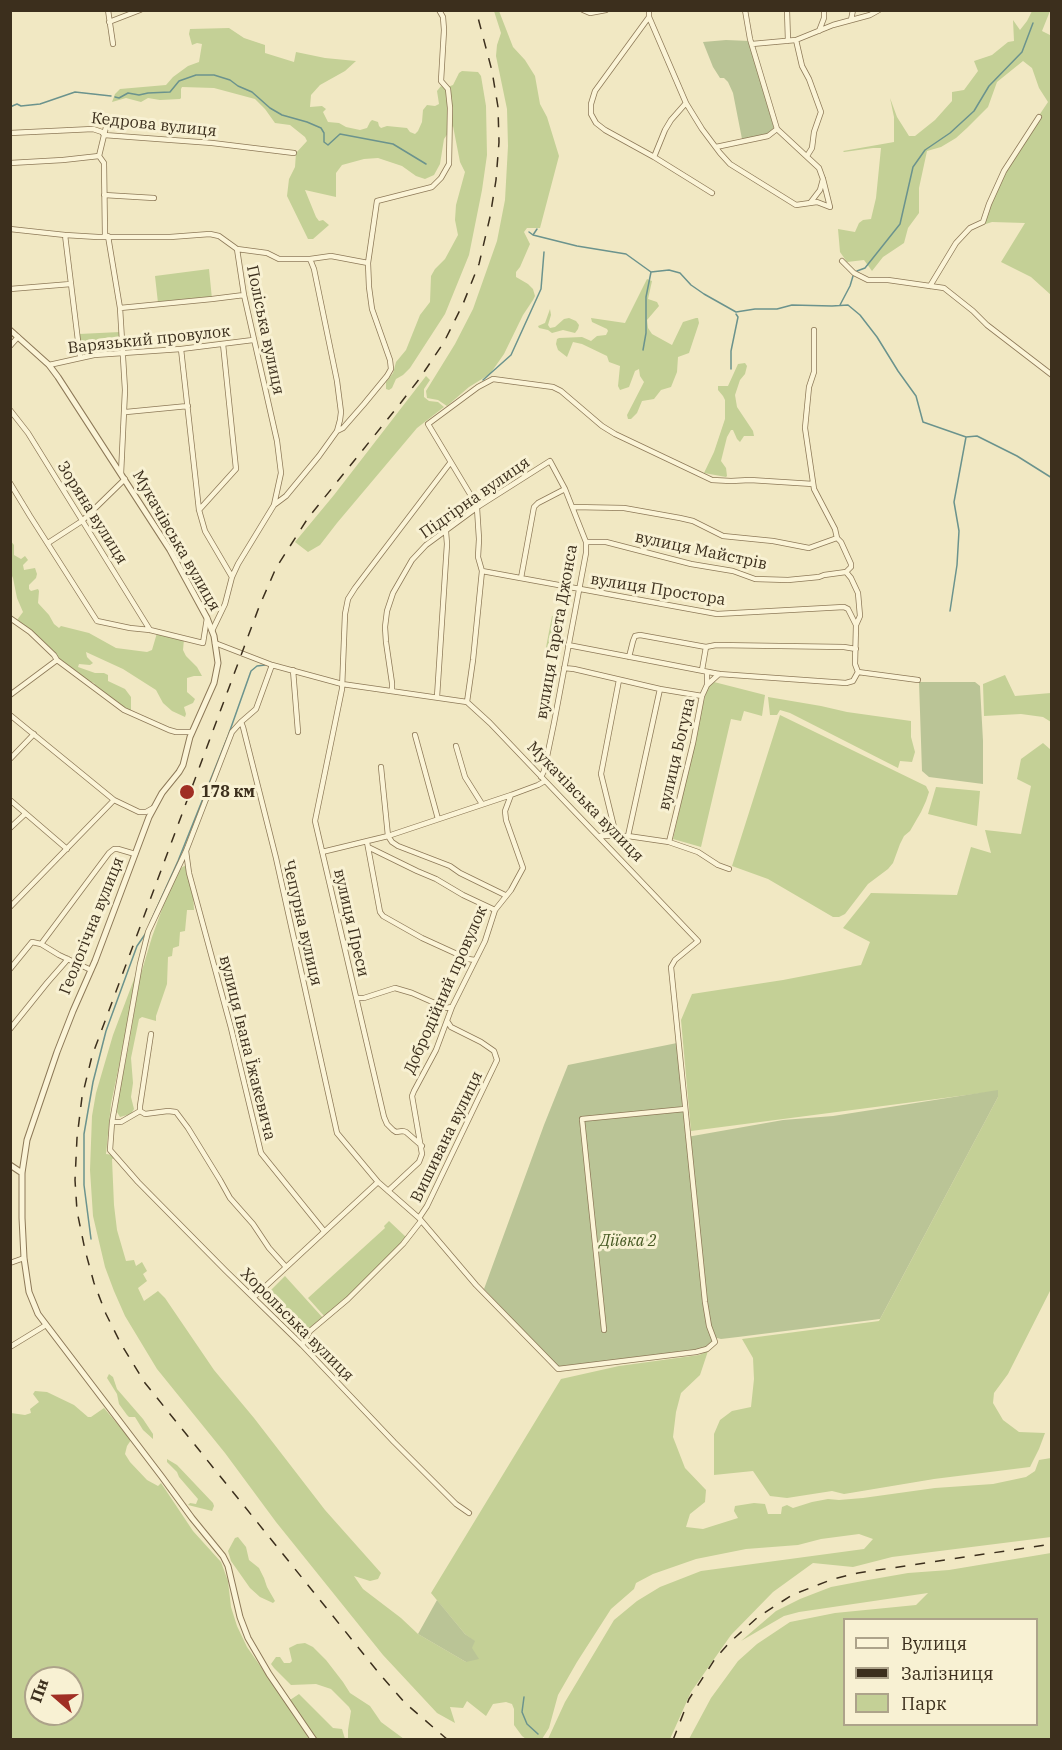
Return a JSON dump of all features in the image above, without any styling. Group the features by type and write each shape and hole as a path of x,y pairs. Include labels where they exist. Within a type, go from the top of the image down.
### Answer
{"street":[{"path":"108,10 113,44"},
{"path":"109,22 140,10"},
{"path":"337,431 344,428 391,369 372,309 368,263 377,201 432,187 441,178 449,164 450,108 448,89 441,81 444,30 443,17 439,10"},
{"path":"582,10 590,13 606,10"},
{"path":"649,10 649,17 686,103 730,164 789,202 796,205 818,202 830,207 824,179 819,168 777,129 752,44 745,10"},
{"path":"787,10 788,41"},
{"path":"819,31 825,10"},
{"path":"851,20 853,10"},
{"path":"752,44 796,40 879,10"},
{"path":"649,17 595,91 591,104 592,119 605,130 712,193"},
{"path":"796,40 802,66 821,112 814,132 812,148 807,156"},
{"path":"654,157 665,130 686,103"},
{"path":"930,286 956,243 970,228 984,222 989,204 1004,171 1039,117"},
{"path":"48,543 82,521 123,476 126,412 120,308 107,236 104,163 99,156 106,128"},
{"name":"Кедрова вулиця","path":"10,134 98,129 104,135 212,143 294,153"},
{"path":"716,147 768,136 777,129"},
{"path":"10,163 99,156"},
{"path":"810,203 820,190 824,179"},
{"path":"104,195 154,198"},
{"name":"Поліська вулиця","path":"10,229 65,236 144,237 210,234 219,236 237,249 244,295 263,376 281,473 274,505 232,577 225,604 212,631"},
{"path":"65,236 80,357"},
{"path":"237,249 267,254 279,259 331,256 368,263"},
{"path":"274,505 302,477 337,431 341,412 337,381 310,259"},
{"path":"842,261 854,273 868,280 888,280 944,288 987,325 1052,375"},
{"path":"10,289 71,284"},
{"path":"120,308 244,295"},
{"name":"Мукачівська вулиця","path":"10,330 49,365 170,550 207,618 215,643 217,670 207,700"},
{"path":"568,645 719,674 846,683 853,681 858,672 855,664 856,625 860,616 858,592 846,572 851,564 814,489 805,428 809,387 814,372 814,330"},
{"path":"10,346 18,337"},
{"name":"Варязький провулок","path":"49,365 80,357 181,349 253,340"},
{"path":"199,510 236,469 223,344"},
{"path":"181,349 199,510 206,531 232,577"},
{"path":"215,643 273,665 342,684 467,702 482,571 478,557 477,508 428,424 478,387 493,379 553,387 615,434 712,480 813,484"},
{"path":"126,412 188,406"},
{"name":"Зоряна вулиця","path":"10,410 28,433 150,630"},
{"path":"111,457 123,456"},
{"name":"вулиця Гарета Джонса","path":"543,779 586,542 565,489 550,461"},
{"name":"Підгірна вулиця","path":"392,691 385,627 393,593 417,554 477,508 550,461"},
{"name":"вулиця Преси","path":"422,1146 406,1132 396,1132 387,1124 315,821 340,704 345,614 348,599 450,463"},
{"path":"10,483 97,621 150,630 203,643 207,618"},
{"path":"521,578 534,507 565,489"},
{"path":"573,507 624,508 693,521 723,536 773,541 809,548 837,538"},
{"path":"437,697 446,532"},
{"name":"вулиця Майстрів","path":"586,542 606,542 685,563 733,571 755,579 788,580 846,572"},
{"name":"вулиця Простора","path":"482,571 717,614 844,607 848,609 856,625"},
{"path":"10,618 30,632 57,660 133,715 176,732 192,732"},
{"path":"629,657 635,636 639,635 706,647 716,645 856,649"},
{"name":"вулиця Богуна","path":"669,842 702,696 707,685 706,647"},
{"path":"10,695 57,660"},
{"path":"273,665 256,709 232,732 186,851 148,932 140,964 112,1122 121,1122 140,1112 145,1114 168,1111 176,1113 188,1128 230,1198 286,1267"},
{"path":"564,668 702,696"},
{"path":"293,670 298,732"},
{"path":"858,672 918,680"},
{"path":"707,685 719,674"},
{"path":"616,835 601,774 619,680"},
{"path":"628,836 660,689"},
{"name":"Геологічна вулиця","path":"207,700 192,732 186,757 179,772 153,808 69,1021 27,1140 22,1173 24,1258 29,1292 38,1314 223,1556 228,1566 240,1617 248,1638 259,1659 314,1740"},
{"name":"Мукачівська вулиця","path":"467,702 490,723 698,941 675,960 671,967 686,1109"},
{"path":"10,715 114,800 139,812 146,812 153,808"},
{"name":"Чепурна вулиця","path":"241,722 276,858 337,1133 378,1182 420,1220 476,1285 558,1369 696,1352 707,1349 716,1342 709,1326 705,1302 686,1109"},
{"path":"10,759 34,734"},
{"path":"416,735 438,819"},
{"path":"456,746 465,777 482,804"},
{"path":"381,767 388,836 392,842 450,866 505,895"},
{"path":"322,852 368,844 538,785 543,779"},
{"name":"Добродійний провулок","path":"422,1146 412,1096 436,1050 452,1007 485,940 495,910 511,890 523,868 506,820 505,811 511,795"},
{"path":"10,800 67,849"},
{"path":"10,907 114,800"},
{"path":"10,828 25,814"},
{"path":"598,836 628,836 669,842 698,852 729,869"},
{"path":"368,844 495,910"},
{"path":"368,844 382,916 422,938 474,960"},
{"path":"41,944 109,853 118,849 135,854"},
{"name":"вулиця Івана Їжакевича","path":"186,851 189,873 231,1028 261,1153 324,1231"},
{"path":"10,969 32,942 41,944 91,970"},
{"path":"10,1029 68,959"},
{"path":"357,998 395,988 446,1008 452,1007"},
{"name":"Вишивана вулиця","path":"302,1346 310,1331 348,1299 404,1244 420,1220 497,1060 494,1051 451,1027 447,1021"},
{"path":"140,1112 151,1034"},
{"path":"604,1330 582,1119 686,1109"},
{"name":"Хорольська вулиця","path":"112,1122 110,1150 138,1182 254,1297 393,1442 456,1504 469,1513"},
{"path":"388,1191 419,1162 422,1146"},
{"path":"10,1166 22,1173"},
{"path":"254,1297 378,1182"},
{"path":"10,1263 24,1258"},
{"path":"10,1347 46,1324"}],"green space":[{"path":"494,11 499,11 513,47 535,76 540,104 547,117 559,156 540,228 527,228 524,232 530,244 516,272 516,277 533,289 535,296 504,354 490,374 469,387 447,406 438,400 427,398 426,391 473,309 497,241 505,200 508,146 507,109 496,56 501,33"},
{"path":"1032,11 1050,11 1042,31 1052,36 1051,295 1031,277 1001,262 1025,223 992,222 976,227 982,221 988,203 1048,102 1039,88 1032,68 1023,61 997,82 988,107 967,128 941,147 927,151 919,188 919,213 908,228 904,243 883,257 872,271 864,260 847,262 840,252 838,229 855,232 859,223 871,219 876,198 881,148 843,151 894,142 894,117 890,98 897,117 909,136 915,136 935,120 952,101 952,92 964,90 978,71 974,61 992,55 1008,42 1014,41 1013,20 1020,30"},
{"path":"229,28 244,38 265,45 265,53 294,62 296,52 356,61 345,71 320,85 311,95 310,107 322,106 326,109 323,112 328,122 360,130 367,128 372,120 378,122 381,128 387,126 407,128 415,134 422,122 423,110 427,105 439,104 437,91 441,86 445,88 453,85 462,71 478,72 481,76 486,106 487,155 469,255 445,314 410,368 396,379 389,390 386,389 386,382 393,373 396,362 406,350 420,315 430,302 431,276 445,259 458,235 455,220 456,205 465,172 460,162 453,126 444,139 440,164 434,175 425,179 416,176 402,166 378,158 364,159 342,165 336,173 336,197 305,190 316,217 319,221 323,220 329,225 313,239 308,239 287,196 289,179 295,167 296,153 307,141 290,125 275,123 255,99 214,88 182,87 180,99 148,98 141,102 126,98 112,102 120,89 166,85 188,66 199,62 202,44 192,45 190,29"},
{"path":"750,41 774,128 774,131 767,135 742,139 733,93 728,82 720,78 713,67 703,42"},
{"path":"209,269 212,299 158,303 155,276"},
{"path":"647,279 652,281 648,299 657,302 659,306 647,320 652,334 672,345 683,322 698,318 699,323 689,353 678,357 677,372 671,387 661,390 654,399 642,401 637,413 628,419 627,415 644,382 639,369 635,371 629,387 620,390 618,386 620,366 609,362 607,356 573,342 567,357 558,350 556,344 559,338 582,337 591,341 597,336 606,335 607,329 592,322 591,318 625,323"},
{"path":"550,309 548,325 550,328 569,318 579,325 575,333 563,330 552,333 539,328 538,326 545,323"},
{"path":"120,332 121,351 86,355 81,351 79,334"},
{"path":"745,363 747,366 745,374 740,380 735,395 737,407 754,436 744,436 740,442 731,430 721,461 726,468 727,476 704,473 725,419 725,400 718,386 728,386 738,364"},
{"path":"426,376 430,380 424,389 424,397 444,407 417,428 320,545 308,552 295,542"},
{"path":"10,540 14,545 14,555 21,559 25,556 28,560 23,565 24,570 35,568 36,578 29,585 29,589 31,591 38,589 38,603 59,628 61,626 89,633 116,648 147,652 152,650 157,633 184,639 183,650 202,676 187,678 187,692 195,699 193,703 184,707 185,717 172,711 163,703 156,690 123,669 86,652 87,657 93,663 79,664 78,667 95,673 104,673 108,675 108,681 125,689 131,697 131,713 97,689 94,683 59,660 17,620 23,612 11,574"},
{"path":"552,616 565,618 557,660 544,658"},
{"path":"1005,675 1015,696 1051,693 1051,722 1043,717 1021,714 984,716 983,684"},
{"path":"714,682 765,695 762,716 744,711 741,721 731,719 701,847 673,839 703,704 708,686"},
{"path":"919,682 975,682 980,686 983,784 929,777 922,771"},
{"path":"768,697 911,721 911,737 915,752 912,762 900,761 898,768 790,713 780,710 777,715 770,715"},
{"path":"780,715 926,786 929,792 921,812 910,831 904,836 893,863 868,884 845,914 839,917 833,917 768,879 732,866"},
{"path":"1043,743 1051,750 1051,1289 1008,1374 994,1393 993,1403 1003,1420 1019,1432 1045,1433 1039,1449 1030,1467 934,1479 844,1494 832,1491 787,1498 770,1496 753,1471 714,1475 714,1434 720,1420 732,1411 751,1407 754,1379 753,1358 742,1339 879,1321 998,1097 998,1091 691,1131 681,1020 692,994 861,965 870,942 843,928 871,893 957,895 971,847 991,853 985,830 1021,834 1031,786 1017,779 1021,759"},
{"path":"936,787 980,791 977,826 928,814"},
{"path":"186,865 193,892 194,910 187,910 185,931 180,932 179,946 173,948 172,956 168,957 167,984 156,1021 142,1017 139,1019 131,1058 133,1083 131,1097 134,1109 131,1114 120,1117 117,1112 118,1099 140,977 170,887 181,868"},
{"path":"136,974 111,1104 106,1154 113,1155 115,1158 112,1159 114,1205 117,1230 126,1261 134,1260 136,1266 142,1262 147,1271 143,1274 147,1281 138,1288 144,1301 158,1291 165,1298 214,1370 325,1510 381,1573 378,1579 370,1581 354,1576 363,1589 418,1634 466,1662 474,1641 465,1634 431,1593 561,1379 619,1366 699,1355 708,1351 700,1375 681,1393 676,1412 673,1437 685,1468 706,1490 705,1502 690,1514 686,1527 703,1529 738,1518 734,1511 735,1506 754,1503 765,1504 768,1514 781,1514 782,1507 787,1505 793,1508 828,1499 863,1498 935,1488 993,1484 1026,1477 1035,1471 1039,1460 1051,1458 1051,1537 892,1557 853,1567 813,1563 773,1592 731,1635 691,1692 670,1739 548,1739 565,1702 614,1620 637,1601 660,1587 701,1571 864,1549 873,1539 859,1534 821,1539 798,1545 746,1549 696,1559 653,1574 636,1583 634,1589 611,1609 577,1662 558,1695 549,1728 542,1739 526,1739 522,1736 514,1725 512,1704 506,1702 493,1704 486,1716 467,1701 463,1708 450,1707 455,1723 437,1713 383,1655 157,1369 125,1316 114,1291 105,1267 93,1216 90,1170 92,1116 96,1093 113,1035"},
{"name":"Діївка 2","path":"677,1043 687,1137 783,1120 833,1116 998,1090 998,1097 880,1319 717,1338 709,1346 696,1350 561,1368 484,1289 568,1065"},
{"path":"389,1221 407,1238 325,1317 308,1298 385,1228 384,1226"},
{"path":"285,1276 323,1318 305,1334 267,1294"},
{"path":"109,1374 113,1377 117,1389 143,1419 153,1434 153,1439 143,1430 135,1417 129,1417 119,1404 117,1394 107,1378"},
{"path":"35,1391 47,1392 74,1405 88,1417 104,1408 131,1440 125,1454 130,1462 147,1480 158,1486 161,1483 193,1531 221,1562 228,1581 231,1607 247,1647 309,1739 11,1740 11,1413 25,1415 31,1413 30,1409 39,1402 33,1394"},
{"path":"167,1459 177,1465 213,1503 212,1511 188,1505 196,1504 198,1499 167,1462"},
{"path":"238,1537 246,1547 249,1560 259,1568 275,1601 273,1603 260,1597 250,1588 231,1561 228,1551 235,1538"},
{"path":"1051,1553 1051,1739 689,1739 711,1698 738,1661 757,1644 790,1622 835,1613 916,1605 928,1593 799,1612 784,1616 741,1641 776,1611 831,1587 908,1573 949,1570"},
{"path":"437,1600 465,1634 475,1641 472,1648 479,1659 466,1662 418,1634"},
{"path":"305,1643 313,1647 326,1660 350,1693 370,1706 381,1722 404,1739 348,1739 351,1711 331,1689 316,1684 291,1685 271,1664 276,1657 280,1657 284,1663 290,1663 292,1661 289,1648"},
{"path":"299,1694 333,1728 342,1729 345,1739 317,1739 290,1700"}],"waterway":[{"path":"857,271 865,268 900,224 913,167 925,150 950,133 974,111 989,86 1022,52 1033,23"},
{"path":"115,97 119,98 128,93 139,95 170,92 179,81 196,75 214,75 230,80 252,92 282,115 321,128 324,133 324,142 328,145 340,134 393,144 426,164"},
{"path":"10,107 17,104 21,106 40,104 75,92 111,96"},
{"path":"533,235 537,229"},
{"path":"529,232 577,246 626,254 651,272 669,270 680,273 691,285 736,312 777,309 792,305 848,305 860,315 877,337 916,396 923,422 966,437 977,436 1017,456 1052,478"},
{"path":"483,380 511,355 541,289 544,252"},
{"path":"643,350 646,333 646,297 651,272"},
{"path":"840,305 853,276"},
{"path":"731,369 731,351 738,317 736,314"},
{"path":"950,611 957,565 959,531 954,502 966,437"},
{"path":"150,923 178,861 228,736 251,671 257,666 265,665"},
{"path":"91,1239 84,1185 84,1134 93,1082 106,1031 137,946 146,933"},
{"path":"524,1697 522,1712 527,1724 538,1734"}],"railway":[{"path":"448,1740 405,1703 378,1672 145,1383 121,1344 94,1283 77,1211 75,1180 82,1097 92,1056 259,607 276,568 308,518 420,378 444,342 479,264 490,217 499,142 498,107 492,71 476,10"},
{"path":"673,1740 689,1699 715,1659 758,1617 792,1595 833,1579 858,1573 1052,1544"}],"place":[{"name":"178 км","path":"187,792"}]}
